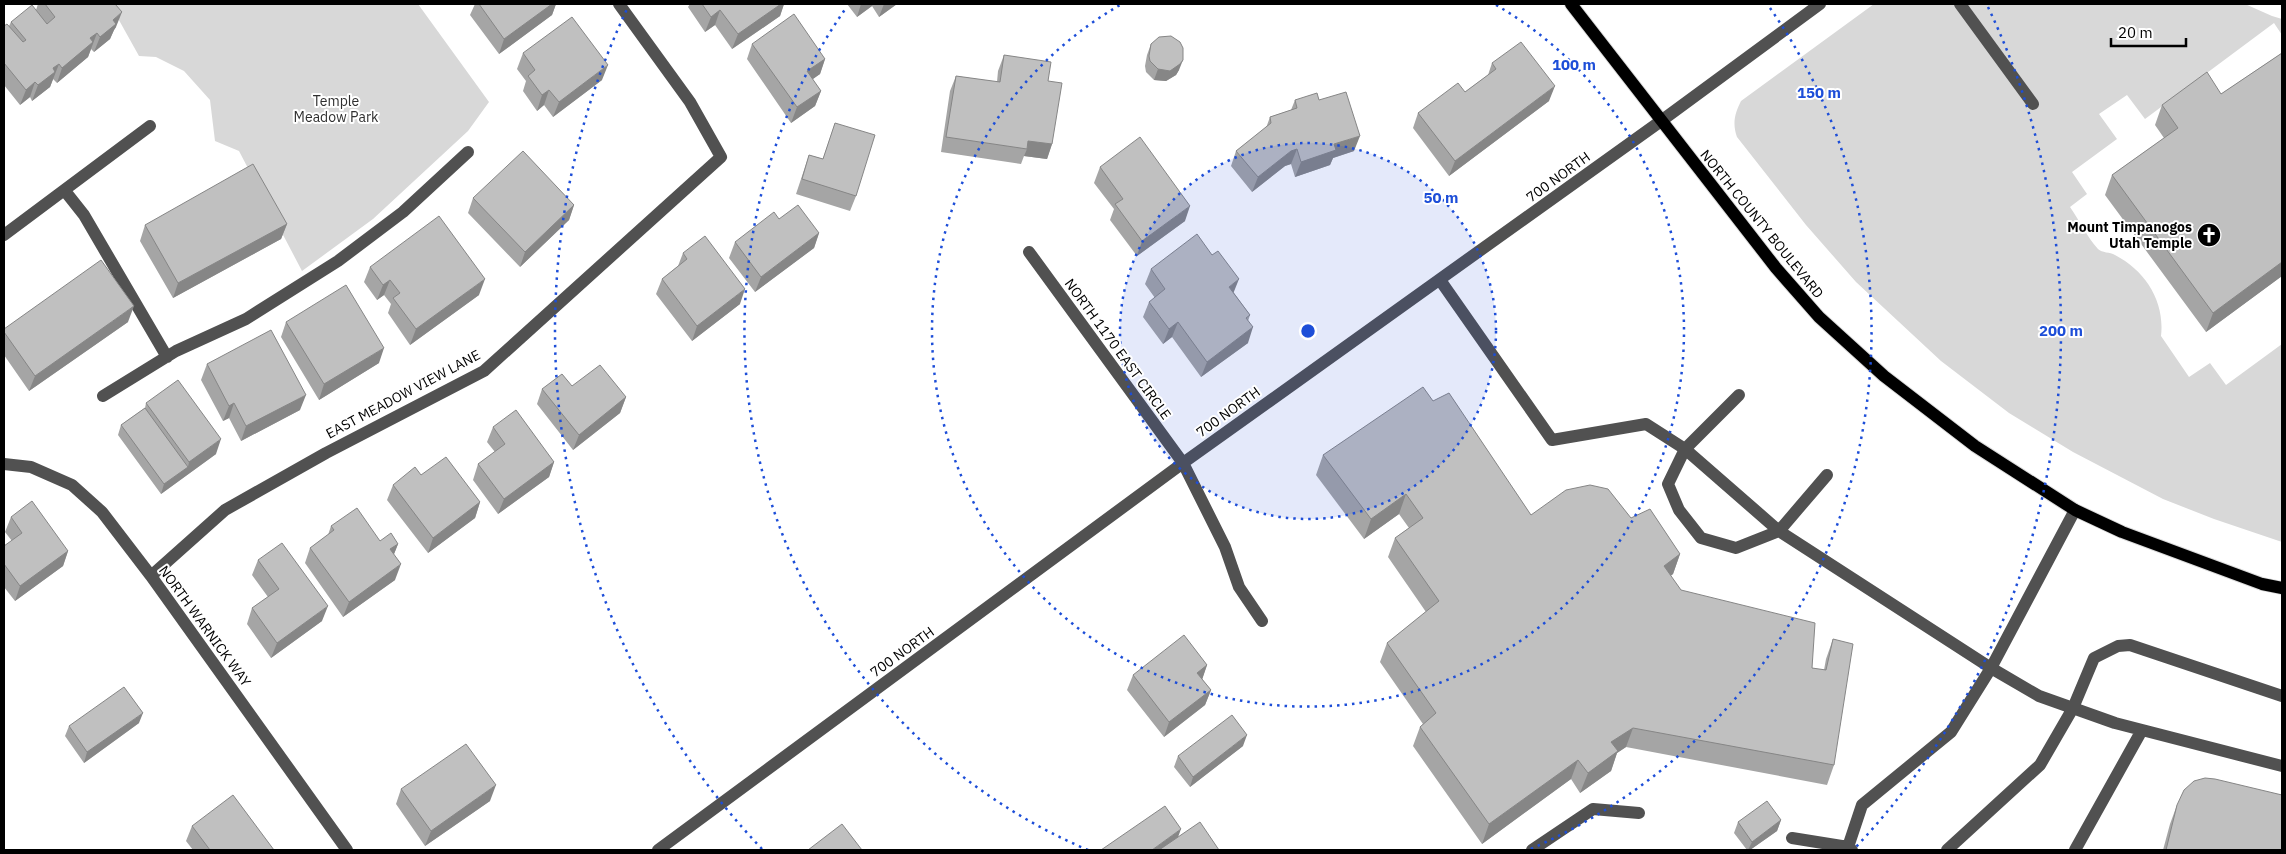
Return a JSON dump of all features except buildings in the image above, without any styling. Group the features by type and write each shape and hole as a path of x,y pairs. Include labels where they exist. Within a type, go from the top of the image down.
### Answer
{"main road":[{"name":"NORTH COUNTY BOULEVARD","path":"1571,4 1776,268 1819,317 1884,376 1975,446 2075,510 2122,532 2262,584 2282,588"}],"street":[{"name":"EAST MEADOW VIEW LANE","path":"151,576 225,510 326,453 484,371 721,158 690,102 619,4"},
{"name":"700 NORTH","path":"658,850 1183,463 1661,121 1820,4"},
{"path":"1960,4 2034,104"},
{"path":"4,235 150,126"},
{"path":"103,396 167,356 246,319 338,262 403,212 468,152"},
{"path":"65,191 84,215 167,356"},
{"name":"NORTH 1170 EAST CIRCLE","path":"1029,252 1183,463 1225,547 1239,587 1262,621"},
{"path":"1440,280 1552,440 1646,424 1685,449 1778,531 1991,668 2039,696 2142,730 2282,766"},
{"path":"1739,395 1685,449 1668,484 1679,510 1702,538 1736,548 1778,531 1827,475"},
{"name":"NORTH WARNICK WAY","path":"4,464 31,467 72,485 102,512 151,576 347,850"},
{"path":"1792,838 1850,849 1862,806 1951,732 1991,668 2075,510"},
{"path":"1947,850 2040,765 2073,708 2094,658 2118,646 2130,645 2282,696"},
{"path":"2075,850 2142,730"},
{"path":"1532,850 1593,809 1639,814"}],"green space":[{"name":"Temple Meadow Park","path":"110,4 418,4 489,102 468,131 373,219 302,271 239,151 215,141 210,100 184,71 156,57 139,56"},
{"path":"1874,4 2245,4 2282,19 2282,35 2274,23 2145,119 2127,95 2099,114 2117,139 2072,172 2087,194 2070,207 2098,249 2113,254 2126,262 2136,270 2151,289 2160,311 2161,336 2189,377 2210,363 2226,385 2282,344 2282,542 2163,499 2073,452 2009,413 1941,361 1856,282 1806,225 1737,137 1735,118 1741,101"}],"place":[{"name":"Mount Timpanogos Utah Temple","path":"2209,235"}]}
